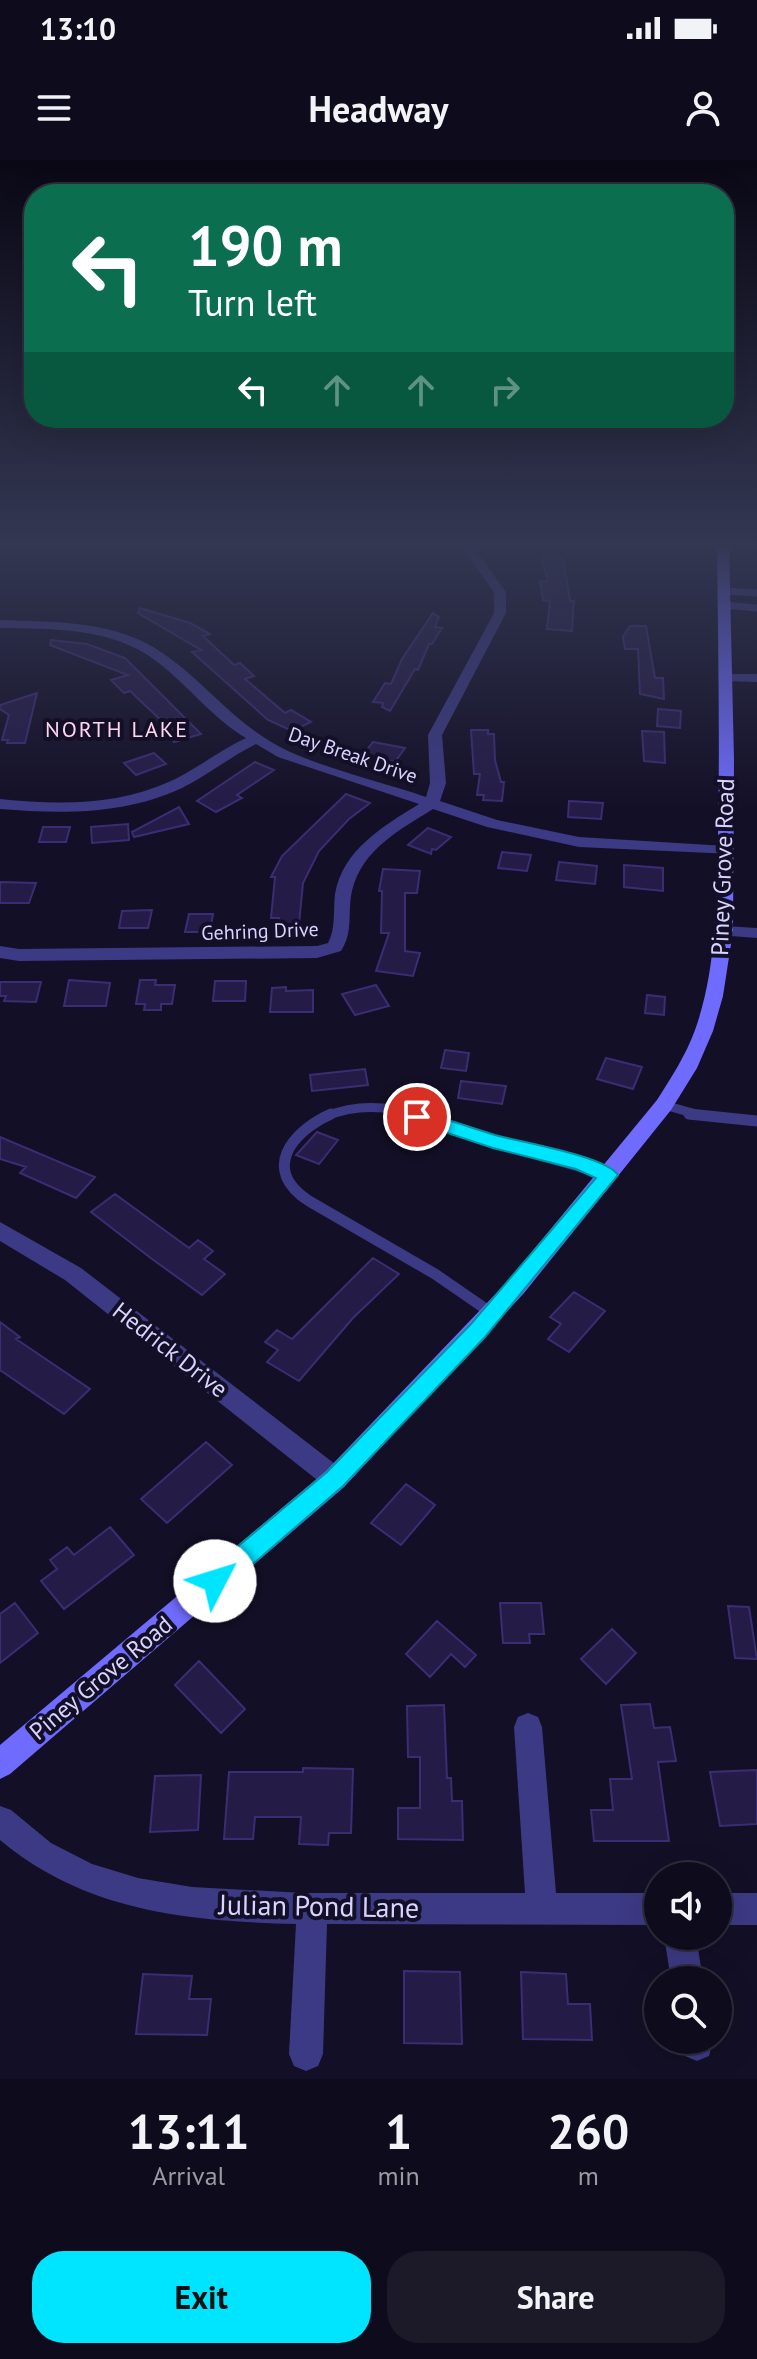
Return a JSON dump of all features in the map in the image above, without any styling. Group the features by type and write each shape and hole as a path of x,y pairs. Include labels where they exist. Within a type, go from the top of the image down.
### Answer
{"main road":[{"name":"Piney Grove Road","path":"0,1764 335,1479 493,1314 664,1105 687,1068 704,1031 714,996 724,931 724,634"}],"street":[{"name":"Day Break Drive","path":"101,634 140,645 160,657 230,722 283,754 493,824 552,839 726,851"},
{"path":"432,803 438,783 435,735 489,634"},
{"path":"725,677 757,678"},
{"path":"0,804 64,809 135,799 175,785 255,739"},
{"name":"Gehring Drive","path":"0,952 19,955 326,951 340,941 344,891 357,860 381,835 432,803"},
{"path":"724,931 757,933"},
{"name":"Hedrick Drive","path":"0,1230 73,1274 335,1479"},
{"path":"528,1727 542,1909"},
{"name":"Julian Pond Lane","path":"0,1821 20,1842 80,1873 131,1891 184,1902 312,1908 644,1909"},
{"path":"306,2054 312,1908"},
{"path":"732,1909 757,1909"}],"lane":[{"path":"664,1105 692,1115 757,1121"},
{"path":"493,1314 435,1274 352,1227 289,1186 283,1169 291,1144 311,1124 338,1111 365,1106 393,1108 493,1141 580,1163 609,1175"}],"building":[{"path":"173,634 210,634 203,636 234,665 240,663 254,676 245,679 285,713 291,710 311,722 292,731 268,720 192,652 201,650"},
{"path":"419,634 439,634 429,644 418,670 415,669 390,711 382,707 383,703 373,702 385,683 391,684 402,659"},
{"path":"625,634 647,634 655,678 663,678 664,699 640,694 638,649 625,649"},
{"path":"51,640 87,644 125,658 201,734 174,742 161,726 166,725 130,691 124,693 111,680 128,675 50,645"},
{"path":"37,693 25,743 2,740 9,715 0,709 0,705"},
{"path":"658,709 681,711 680,728 657,726"},
{"path":"471,730 488,730 488,734 494,734 495,760 501,782 504,782 502,801 483,800 484,795 477,795 480,774 474,774"},
{"path":"642,731 664,732 665,763 644,761"},
{"path":"373,742 405,748 395,762 363,755"},
{"path":"154,753 166,764 136,775 124,763"},
{"path":"255,762 274,770 237,795 242,798 216,812 197,801"},
{"path":"346,794 370,803 349,819 319,851 303,883 299,924 279,924 279,918 271,918 275,877 271,877 282,856"},
{"path":"569,801 603,803 601,819 568,817"},
{"path":"179,807 189,824 134,837 132,832"},
{"path":"128,824 129,840 92,843 91,827"},
{"path":"43,827 70,827 66,842 39,842"},
{"path":"428,828 451,837 436,850 432,849 431,854 408,845"},
{"path":"502,852 531,855 527,871 498,868"},
{"path":"559,862 597,866 595,884 556,880"},
{"path":"624,865 663,868 663,891 624,887"},
{"path":"383,869 420,871 417,893 405,893 405,951 420,953 413,976 376,971 389,933 381,933 382,891 379,891"},
{"path":"0,882 36,883 29,903 0,903"},
{"path":"152,910 148,928 119,928 122,911"},
{"path":"189,914 213,914 210,932 185,932"},
{"path":"69,980 110,983 106,1006 64,1006"},
{"path":"140,980 156,980 155,985 175,985 172,1004 161,1004 161,1010 144,1010 145,1004 136,1004"},
{"path":"215,981 246,981 245,1001 213,1001"},
{"path":"0,982 41,982 36,1002 4,1001 6,996 0,996"},
{"path":"376,985 389,1006 355,1015 342,994"},
{"path":"286,987 286,991 313,990 313,1012 270,1012 272,988"},
{"path":"647,995 665,997 664,1015 645,1013"},
{"path":"445,1050 469,1053 466,1071 441,1068"},
{"path":"606,1058 642,1067 633,1089 597,1079"},
{"path":"365,1069 368,1085 312,1091 310,1075"},
{"path":"461,1081 506,1086 502,1104 458,1098"},
{"path":"317,1132 338,1140 319,1164 296,1155"},
{"path":"0,1137 95,1177 76,1198 20,1173 26,1167 0,1159"},
{"path":"115,1194 189,1248 198,1240 213,1251 204,1259 225,1274 202,1295 152,1259 91,1212"},
{"path":"373,1258 399,1274 353,1318 299,1381 267,1362 278,1350 265,1342 277,1330 292,1339"},
{"path":"574,1292 605,1311 569,1352 548,1339 561,1324 550,1317"},
{"path":"0,1322 20,1337 16,1339 90,1389 64,1414 0,1370"},
{"path":"206,1442 232,1465 167,1523 141,1499"},
{"path":"406,1484 435,1505 401,1545 371,1523"},
{"path":"110,1527 134,1555 64,1609 41,1581 57,1569 50,1560 67,1547 74,1555"},
{"path":"15,1603 38,1633 0,1663 0,1614"},
{"path":"500,1603 541,1603 544,1634 529,1634 530,1643 503,1643"},
{"path":"728,1606 749,1607 757,1659 735,1658"},
{"path":"437,1621 476,1655 465,1667 451,1654 430,1677 406,1654"},
{"path":"612,1629 636,1653 606,1684 581,1659"},
{"path":"199,1661 245,1709 221,1733 175,1685"},
{"path":"650,1704 654,1728 670,1727 676,1761 658,1762 669,1841 594,1841 591,1810 613,1810 610,1779 632,1779 621,1705"},
{"path":"444,1705 447,1778 451,1778 452,1801 462,1801 463,1840 398,1839 398,1808 420,1808 420,1757 408,1757 407,1706"},
{"path":"303,1768 353,1769 351,1833 329,1833 328,1845 299,1844 301,1817 255,1817 253,1839 224,1839 229,1772 303,1772"},
{"path":"757,1770 757,1824 720,1826 710,1772"},
{"path":"201,1775 198,1830 150,1832 155,1776"},
{"path":"404,1971 460,1972 462,2044 404,2043"},
{"path":"521,1972 566,1974 568,2004 590,2004 592,2040 523,2039"},
{"path":"143,1974 192,1976 189,1999 211,1999 207,2035 136,2034"}],"district":[{"name":"NORTH LAKE","path":"117,729"}],"route":[{"path":"215,1581 335,1479 478,1330 609,1175 580,1163 493,1141 417,1117"}]}
